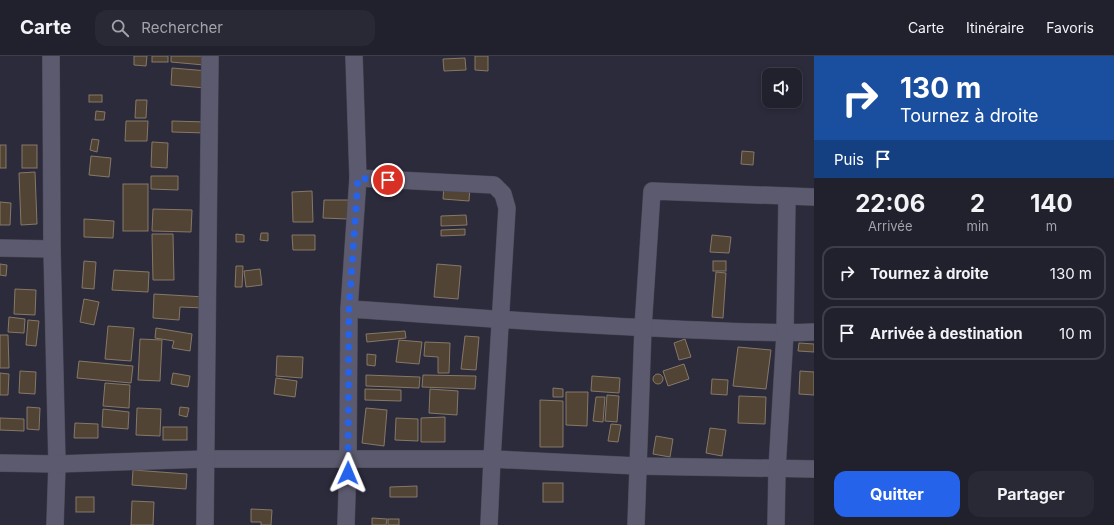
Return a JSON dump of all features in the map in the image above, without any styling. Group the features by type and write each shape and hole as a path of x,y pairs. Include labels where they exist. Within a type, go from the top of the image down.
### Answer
{"street":[{"path":"51,56 52,249 57,464 55,525"},
{"path":"205,525 210,56"},
{"path":"346,525 349,309 358,178 354,56"},
{"path":"358,178 494,185 503,194 507,208 489,525"},
{"path":"636,525 643,328 652,191 814,197"},
{"path":"776,525 777,469 785,333 787,196"},
{"path":"0,248 52,249"},
{"path":"349,309 643,328 785,333 814,332"},
{"path":"0,463 57,464 205,459 492,459 637,466 814,469"}],"building":[{"path":"134,56 147,56 146,66 134,65"},
{"path":"152,56 168,56 168,62 152,62"},
{"path":"171,56 205,56 204,65 171,62"},
{"path":"475,56 488,56 488,71 475,70"},
{"path":"465,58 466,70 444,71 443,59"},
{"path":"172,68 208,71 206,88 171,85"},
{"path":"89,95 102,95 102,102 89,102"},
{"path":"136,100 147,100 146,118 135,118"},
{"path":"96,111 105,112 104,120 95,120"},
{"path":"126,121 148,121 147,141 125,141"},
{"path":"172,121 206,122 206,133 172,132"},
{"path":"92,139 99,140 97,152 90,150"},
{"path":"152,142 168,143 167,168 151,167"},
{"path":"0,145 6,145 6,168 0,168"},
{"path":"22,145 37,145 37,168 22,168"},
{"path":"742,151 754,152 753,165 741,164"},
{"path":"91,156 111,158 109,177 89,175"},
{"path":"35,172 37,224 21,225 19,173"},
{"path":"151,176 178,176 178,190 151,189"},
{"path":"123,184 148,184 148,231 123,231"},
{"path":"444,185 470,187 469,201 443,199"},
{"path":"312,191 313,222 293,222 292,192"},
{"path":"324,200 348,200 348,219 323,218"},
{"path":"0,202 11,203 10,225 0,225"},
{"path":"153,209 192,210 191,232 152,231"},
{"path":"466,215 467,225 441,226 441,216"},
{"path":"84,219 114,221 113,238 84,237"},
{"path":"465,229 465,235 441,236 441,230"},
{"path":"261,233 268,233 268,241 260,240"},
{"path":"152,234 173,234 174,280 153,280"},
{"path":"236,234 244,235 244,242 236,242"},
{"path":"292,235 315,235 315,250 293,250"},
{"path":"712,235 731,237 729,253 710,252"},
{"path":"84,261 96,262 94,289 82,288"},
{"path":"713,261 726,261 726,271 713,271"},
{"path":"0,264 7,265 6,276 0,275"},
{"path":"437,264 461,266 458,299 434,297"},
{"path":"236,266 243,266 242,287 235,287"},
{"path":"260,269 262,285 246,287 244,271"},
{"path":"114,270 149,272 148,292 112,290"},
{"path":"716,272 726,273 723,318 712,317"},
{"path":"15,289 36,290 35,315 14,314"},
{"path":"154,294 205,297 204,308 180,307 179,320 153,318"},
{"path":"84,299 99,302 94,325 80,322"},
{"path":"9,317 25,319 24,333 8,332"},
{"path":"28,320 39,321 36,346 26,345"},
{"path":"108,326 134,328 131,361 105,359"},
{"path":"156,328 192,334 190,351 172,348 174,341 155,338"},
{"path":"405,331 406,338 367,342 366,334"},
{"path":"0,335 8,335 9,368 0,368"},
{"path":"465,336 479,337 476,370 461,369"},
{"path":"140,339 162,340 160,381 138,380"},
{"path":"685,339 691,357 679,360 674,343"},
{"path":"399,340 422,342 419,364 396,362"},
{"path":"425,342 450,343 449,373 438,373 438,357 424,356"},
{"path":"799,343 814,344 814,352 798,351"},
{"path":"738,347 771,350 766,389 733,386"},
{"path":"367,354 376,355 375,366 367,365"},
{"path":"277,356 303,357 302,378 276,376"},
{"path":"79,361 133,366 131,383 77,378"},
{"path":"684,364 689,379 668,386 663,371"},
{"path":"20,371 36,372 35,394 19,393"},
{"path":"800,371 814,372 814,395 799,394"},
{"path":"0,373 9,374 8,395 0,395"},
{"path":"173,373 190,376 188,387 171,384"},
{"path":"656,374 660,374 662,375 662,383 656,384 653,381 653,377"},
{"path":"366,375 420,377 419,388 366,386"},
{"path":"423,375 476,376 475,389 422,387"},
{"path":"592,376 620,378 619,393 591,391"},
{"path":"276,378 297,381 295,397 274,394"},
{"path":"712,379 728,380 727,395 711,394"},
{"path":"105,383 130,385 129,408 103,406"},
{"path":"553,388 563,389 563,397 553,397"},
{"path":"365,389 401,390 401,401 365,400"},
{"path":"430,389 458,391 457,415 429,413"},
{"path":"566,392 588,392 587,426 566,425"},
{"path":"607,395 619,396 617,422 605,421"},
{"path":"739,396 766,397 765,424 738,423"},
{"path":"596,397 605,397 603,422 593,421"},
{"path":"540,400 563,401 563,447 540,447"},
{"path":"27,407 40,408 39,430 27,429"},
{"path":"180,407 189,408 187,417 179,415"},
{"path":"137,408 161,409 160,436 136,435"},
{"path":"366,408 387,410 384,446 362,443"},
{"path":"103,409 129,412 128,429 102,427"},
{"path":"445,417 445,442 421,442 421,418"},
{"path":"0,418 24,419 24,431 0,430"},
{"path":"396,418 418,419 418,441 395,440"},
{"path":"75,423 98,424 98,438 74,438"},
{"path":"611,424 621,425 618,442 608,441"},
{"path":"163,427 187,427 187,440 163,440"},
{"path":"710,428 726,430 722,456 706,453"},
{"path":"656,436 673,439 670,457 653,454"},
{"path":"133,470 187,474 186,489 132,485"},
{"path":"543,483 563,483 563,502 543,502"},
{"path":"417,486 417,497 390,497 390,487"},
{"path":"76,497 94,497 94,512 76,512"},
{"path":"132,501 154,502 153,525 131,525"},
{"path":"251,509 272,510 271,525 261,525 261,522 251,522"},
{"path":"372,518 387,519 386,525 372,525"},
{"path":"388,519 399,519 399,525 388,525"}],"route":[{"path":"348,473 349,309 358,178 388,180"}]}
